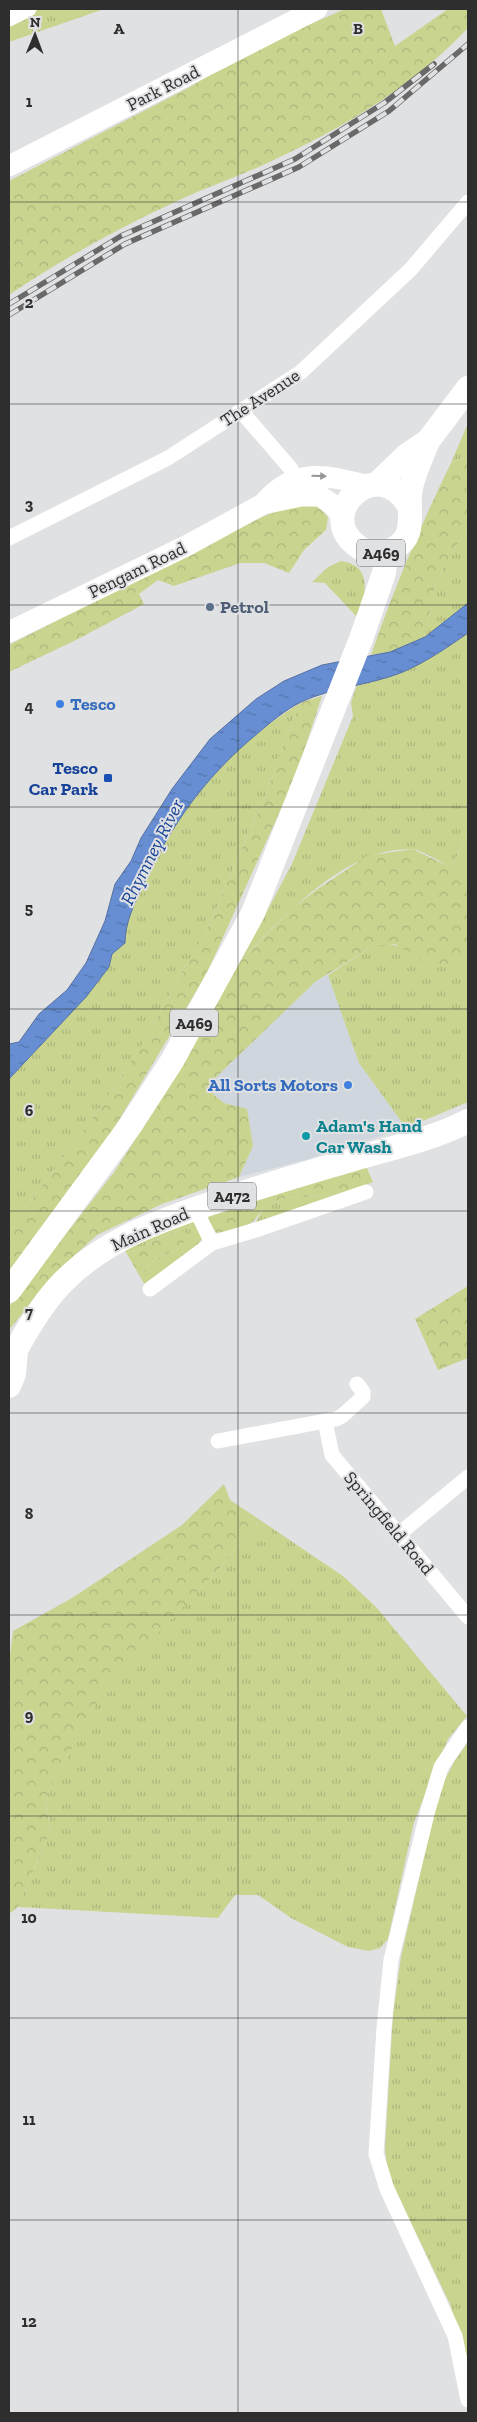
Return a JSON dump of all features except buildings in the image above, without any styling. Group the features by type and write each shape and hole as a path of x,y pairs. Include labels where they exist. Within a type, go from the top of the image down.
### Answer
{"main road":[{"name":"A469","path":"428,441 407,455 373,485 357,490 349,498 342,516 346,535 364,551 375,553 387,552 404,540 411,519 410,508 413,480 428,441 468,388"},
{"path":"373,485 388,486 405,499 410,508"},
{"name":"A469","path":"9,1291 130,1126 172,1061 212,990 256,905 361,639 384,572 387,552"},
{"name":"Main Road","path":"12,1353 50,1297 65,1280 90,1259 117,1241 195,1208 265,1185 405,1145 468,1121"},
{"name":"A472","path":"9,1386 14,1374 12,1353"}],"street":[{"path":"9,20 29,9"},
{"name":"Park Road","path":"10,163 317,9"},
{"name":"The Avenue","path":"9,538 168,458 301,372 411,269 468,202"},
{"path":"241,411 291,470 302,488"},
{"name":"Pengam Road","path":"302,488 305,476 323,475 373,485"},
{"name":"Pengam Road","path":"9,632 188,545 263,504 302,488 320,496 333,505 342,516"},
{"path":"150,1289 212,1243 259,1230 366,1192"},
{"path":"195,1208 212,1243"},
{"path":"218,1441 325,1421 342,1416 364,1397 357,1384"},
{"name":"Springfield Road","path":"325,1421 332,1455 468,1617"},
{"path":"399,1534 466,1479"},
{"path":"468,1727 441,1767 428,1810 391,1960 384,2028 376,2154 387,2189 455,2336 468,2400"}],"shaded area":[{"path":"328,975 359,1063 406,1128 305,1160 239,1177 253,1146 224,1103 214,1095 212,1081 315,982"}],"green space":[{"path":"33,9 104,9 9,42 9,22"},
{"path":"345,9 381,9 395,46 448,9 468,9 468,28 448,48 404,84 381,101 332,131 269,162 155,211 70,257 9,295 9,181 188,88 252,50"},
{"path":"468,423 468,457 451,463"},
{"path":"468,457 468,526 436,582 425,637 390,652 371,655 408,558 451,463"},
{"path":"287,506 317,506 328,517 326,530 304,550 289,573 264,563 240,563 174,586 158,580 139,594 144,604 78,639 9,672 9,645 238,528"},
{"path":"468,526 468,603 425,637 436,582"},
{"path":"341,561 358,568 363,575 365,591 358,618 325,583 312,582 328,567"},
{"path":"468,633 468,829 452,868 425,854 410,849 385,852 362,860 317,888 241,960 292,864 353,716 351,702 357,685 403,672 445,649"},
{"path":"322,696 295,778 206,975 95,1160 9,1271 9,1230 100,1108 142,1045 205,934 270,784 292,721 302,702"},
{"path":"302,702 292,721 270,784 205,934 142,1045 100,1108 9,1230 9,1079 86,997 109,967 112,954 125,943 129,919 141,889 173,828 191,803 230,758 276,719"},
{"path":"468,829 468,882 452,868"},
{"path":"412,849 459,871 464,880 468,882 468,958 452,965 429,966 395,944 373,946 315,982 212,1081 214,1095 224,1103 247,1109 253,1146 239,1177 162,1204 97,1235 54,1274 9,1330 9,1307 115,1171 152,1113 241,960 294,907 367,856"},
{"path":"385,944 398,946 420,960 437,966 468,958 468,1102 406,1128 359,1063 328,975 373,946"},
{"path":"365,1164 373,1182 340,1195 287,1198 264,1206 250,1224 239,1229 217,1233 208,1224 208,1213"},
{"path":"340,1195 256,1222 264,1206 287,1198"},
{"path":"197,1221 202,1239 196,1247 145,1285 139,1275 154,1260 180,1247 180,1229 127,1254 124,1249 173,1224"},
{"path":"180,1229 189,1235 180,1247 154,1260 139,1275 127,1254"},
{"path":"468,1286 468,1358 438,1370 415,1319"},
{"path":"224,1484 230,1500 260,1520 214,1575 105,1688 46,1796 50,1832 18,1907 9,1914 9,1664 13,1631 72,1598 182,1525"},
{"path":"260,1520 343,1576 376,1607 467,1716 448,1739 414,1822 388,1939 380,1948 369,1951 348,1947 291,1918 258,1895 235,1895 218,1918 18,1907 50,1832 46,1796 105,1687 214,1575"},
{"path":"468,1742 468,2362 450,2304 388,2175 385,2149 393,2013 401,1957 439,1791 454,1762"}],"water":[{"name":"Rhymney River","path":"468,603 468,633 453,644 403,672 326,693 301,702 284,712 239,749 222,766 192,802 165,842 133,907 128,921 125,943 112,954 109,967 86,997 9,1079 9,1044 19,1042 39,1014 67,990 86,963 105,921 115,884 131,861 141,838 172,789 210,739 256,699 284,681 322,665 390,652 425,637"}],"railway":[{"path":"9,315 125,244 299,167 389,111 468,44"},
{"path":"9,304 121,236 295,159 384,103 434,64"}],"place":[{"name":"Petrol","path":"210,607"},
{"name":"Tesco","path":"60,704"},
{"name":"Tesco Car Park","path":"108,778"},
{"name":"All Sorts Motors","path":"348,1085"},
{"name":"Adam's Hand Car Wash","path":"306,1136"}]}
